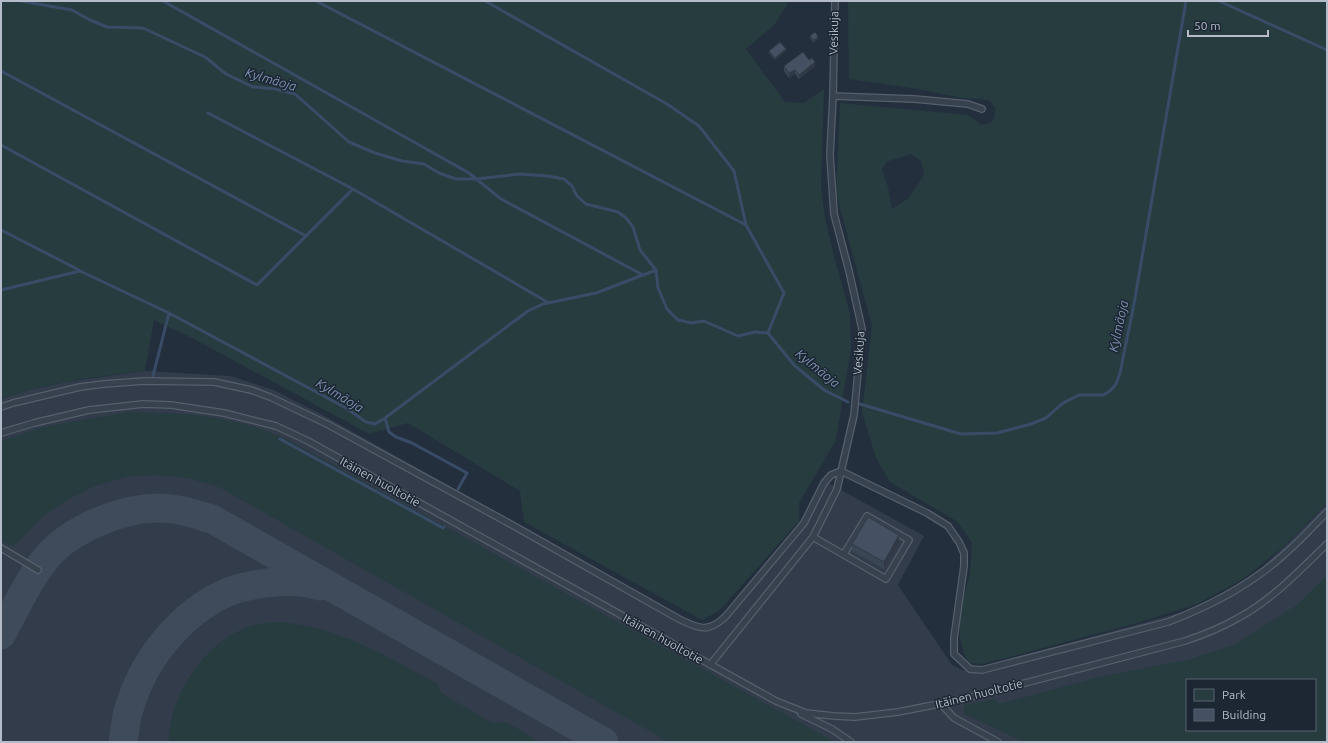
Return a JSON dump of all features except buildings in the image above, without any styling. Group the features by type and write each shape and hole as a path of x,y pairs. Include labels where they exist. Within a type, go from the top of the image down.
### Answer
{"lane":[{"name":"Vesikuja","path":"710,665 813,537 837,489 854,415 862,330 849,271 834,214 830,155 835,1"},
{"path":"833,96 968,104 982,109"},
{"path":"1,407 80,387 144,381 214,382 251,390 270,397 327,424 696,627 708,627 717,624 726,616 804,522 824,483 831,475 841,471 927,513 948,526 959,542 964,553 964,566 954,638 954,654 970,669 982,670 1168,622 1197,611 1254,579 1288,552 1327,512"},
{"name":"Itäinen huoltotie","path":"1,433 34,423 89,410 143,404 171,405 224,413 276,426 308,441 776,701 806,713 841,717 891,713 941,704 1185,641 1205,634 1238,618 1265,601 1288,582 1327,544"},
{"path":"813,537 886,579 909,540 867,516 844,554"},
{"path":"1,548 38,570"},
{"path":"776,701 832,729 851,742"},
{"path":"941,704 954,718 998,742"}],"shaded area":[{"path":"145,371 230,376 274,390 332,420 506,518 696,629 707,631 719,626 808,520 827,482 924,536 898,585 952,665 967,671 1179,613 1199,606 1234,587 1262,567 1327,504 1327,742 1,742 1,399 29,390 65,382"}],"green space":[{"path":"1,1 789,1 775,24 746,49 785,102 803,103 824,89 821,186 825,218 850,314 851,348 836,440 799,503 799,521 719,611 702,620 524,522 520,491 408,423 369,434 194,339 154,320 145,371 54,384 1,399"},
{"path":"848,1 1327,1 1327,503 1284,546 1243,579 1197,604 1137,623 983,664 969,663 964,654 960,637 960,607 970,575 972,543 958,522 890,482 876,458 862,412 872,326 836,193 840,103 968,115 982,125 990,123 995,117 995,108 990,101 980,99 961,98 918,89 849,79","holes":["911,154 921,161 924,174 909,198 892,209 888,187 882,170 886,162"]},
{"path":"128,412 177,414 214,418 251,426 290,441 835,742 669,742 219,487 188,478 155,475 129,476 95,486 69,499 43,516 14,546 1,541 1,441 43,427"},
{"path":"1327,575 1327,742 1024,742 963,713 965,705 994,699 1000,704 1099,677 1187,660 1234,645 1297,605"},
{"path":"279,622 322,630 362,644 438,684 441,693 492,723 506,722 540,742 169,742 171,723 176,704 184,686 208,653 223,640 240,630 258,624"}],"waterway":[{"name":"Kylmäoja","path":"21,1 72,10 107,27 143,28 205,57 226,74 253,87 275,89 295,94 349,142 375,153 402,161 424,164 439,173 456,179 476,179 520,174 564,179 572,186 577,196 586,204 618,212 626,218 633,227 640,250 656,270 658,288 667,309 678,320 692,323 704,321 738,336 755,332 768,333 794,365 824,390 848,402"},
{"path":"163,1 469,173 501,199 643,275"},
{"path":"316,1 746,225 784,293 768,333"},
{"path":"485,1 667,104 699,126 734,171 746,225"},
{"name":"Kylmäoja","path":"860,404 961,434 997,433 1031,424 1046,418 1063,403 1079,395 1103,395 1110,391 1116,384 1120,373 1134,304 1186,1"},
{"name":"Kylmäoja","path":"1219,1 1327,50"},
{"path":"1,71 306,236"},
{"path":"208,113 353,189"},
{"path":"1,145 257,285 353,189 549,303"},
{"path":"1,230 79,270"},
{"name":"Kylmäoja","path":"1,290 80,271 169,313 346,408 366,422 375,424 528,311 543,304 596,293 656,270"},
{"path":"153,376 169,313"},
{"path":"385,418 389,432 396,437 412,443 467,473 458,489"},
{"path":"280,439 443,528 444,527"}],"taxiway":[{"path":"1,635 28,584 40,565 57,547 69,538 97,522 127,512 156,508 177,510 212,519 604,742"},
{"path":"123,742 128,713 135,691 144,673 166,640 179,625 194,612 228,592 246,586 287,581 320,586"}]}
